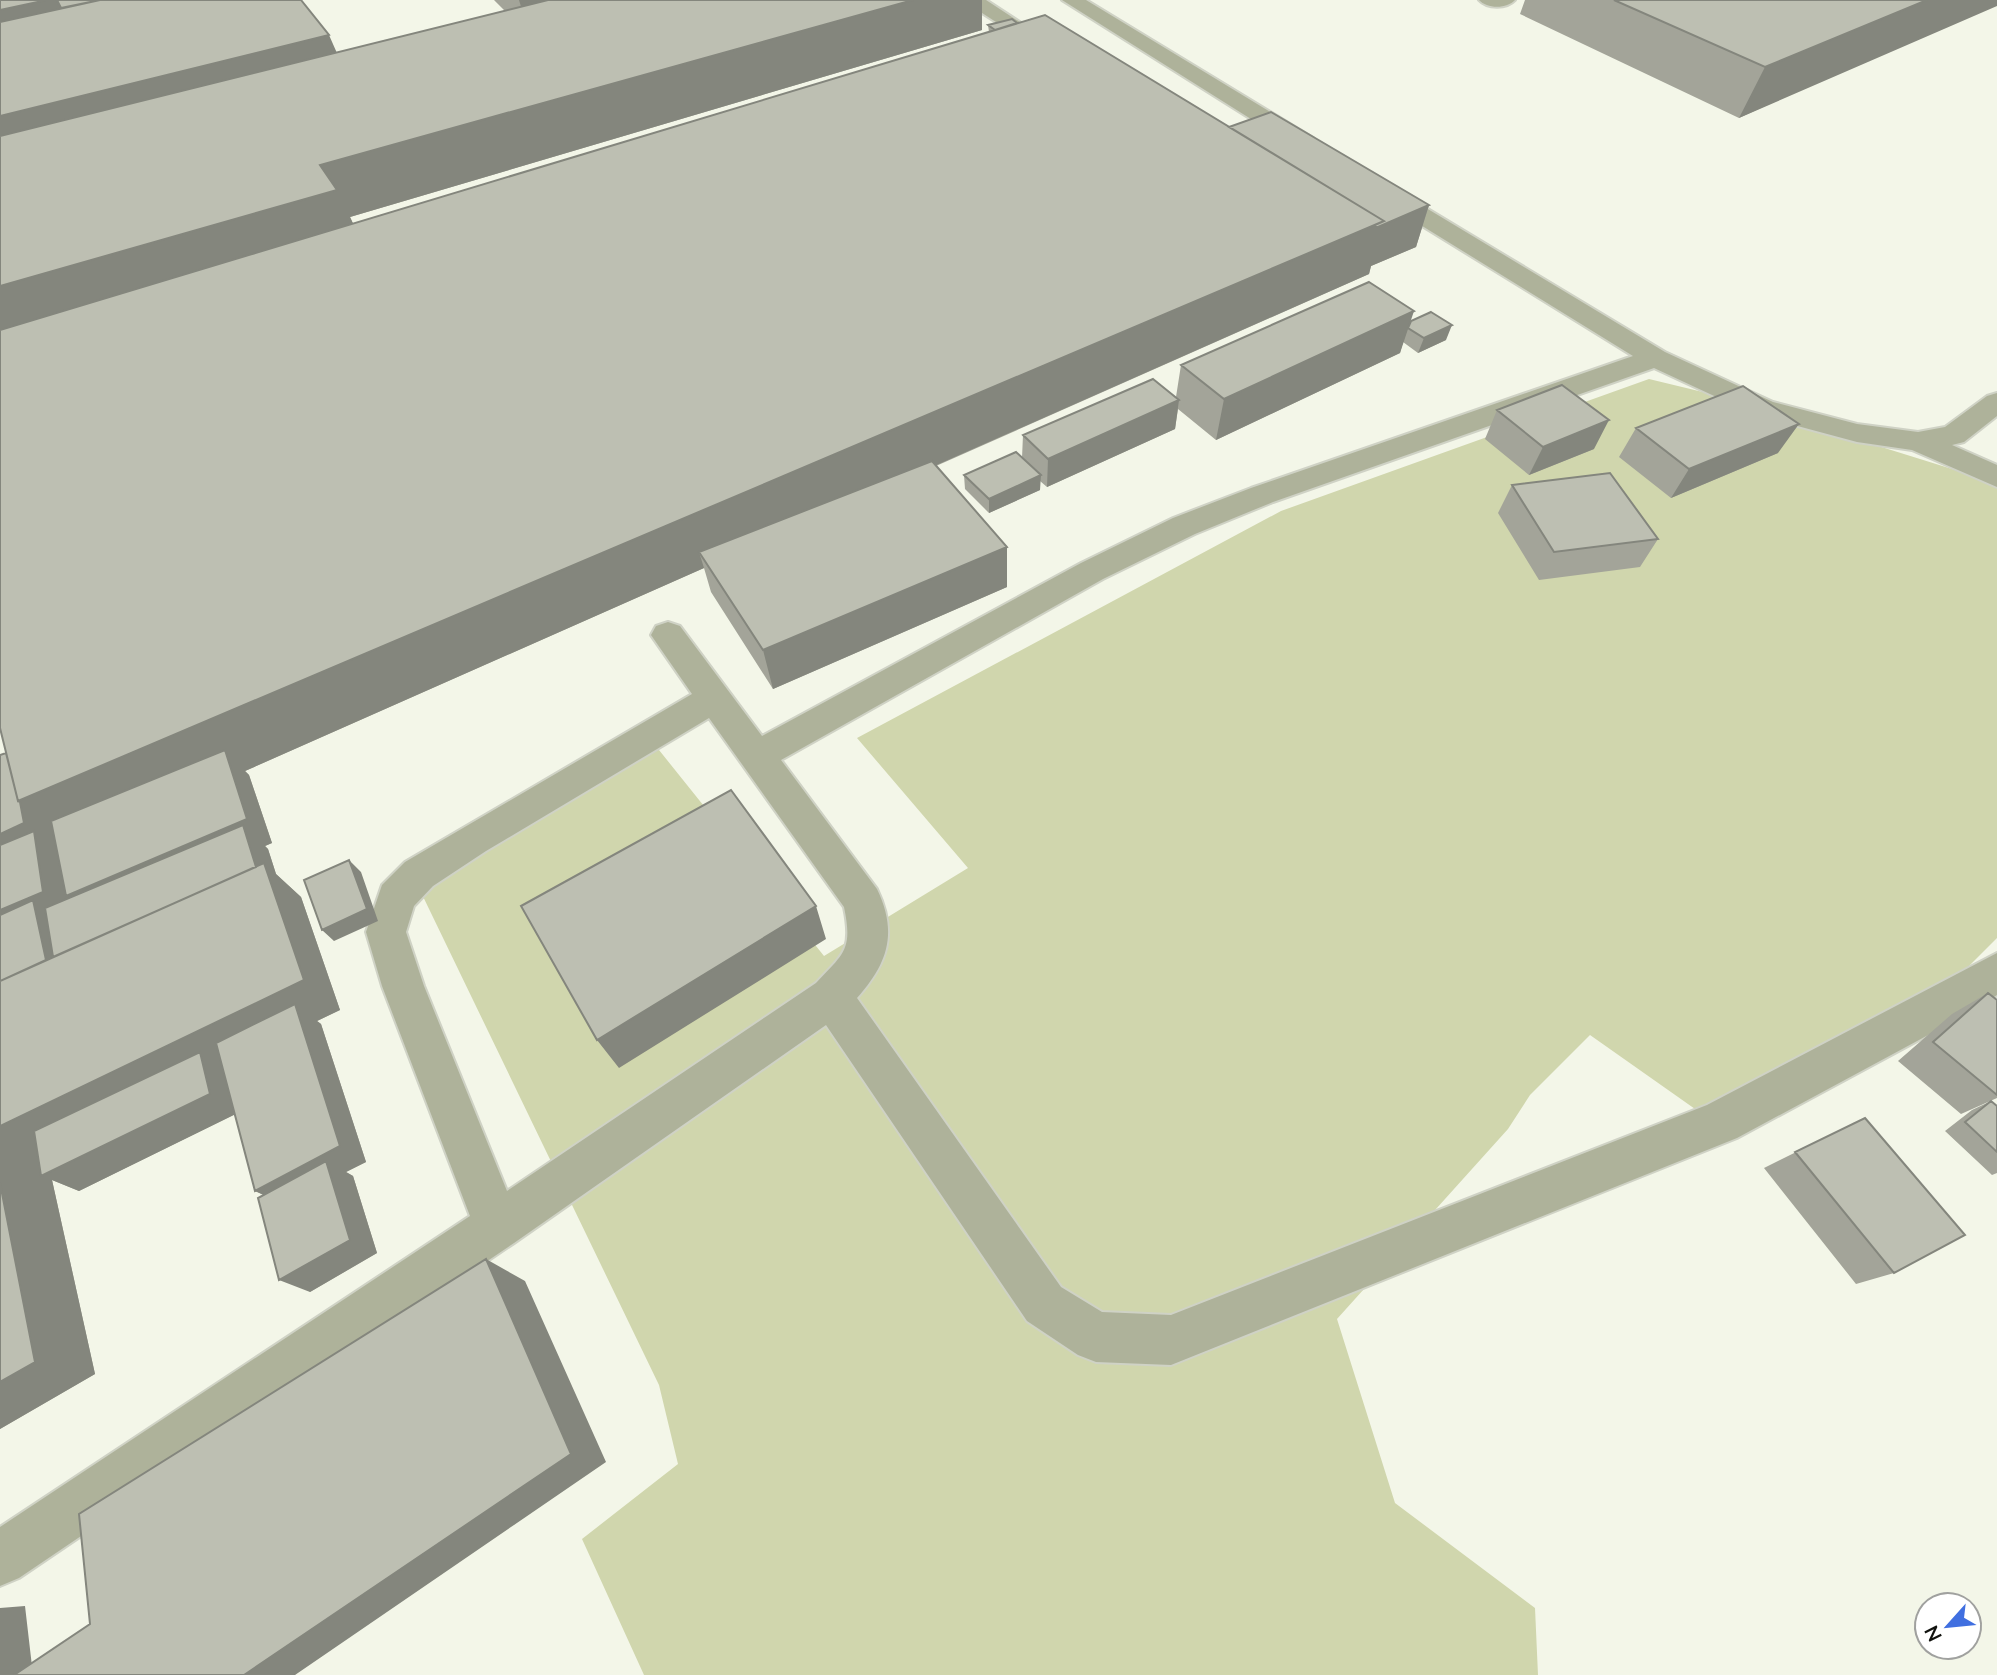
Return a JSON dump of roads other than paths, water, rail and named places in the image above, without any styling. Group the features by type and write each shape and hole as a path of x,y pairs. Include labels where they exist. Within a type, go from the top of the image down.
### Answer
{"street":[{"path":"972,0 1066,58"},
{"path":"1072,0 1322,154"},
{"path":"1489,0 1505,0"},
{"path":"1358,176 1655,359 1763,408 1857,433 1918,441 1954,435 1997,402"},
{"path":"757,756 1092,571 1184,526 1262,495 1655,359"},
{"path":"1918,441 1997,477"},
{"path":"0,1559 497,1226 831,997 867,956 870,930 863,901 668,635"},
{"path":"497,1226 403,986 386,932 396,897 419,874 472,840 715,697"},
{"path":"831,997 1044,1304 1096,1337 1171,1340 1721,1122 1954,999 1997,972"}]}
